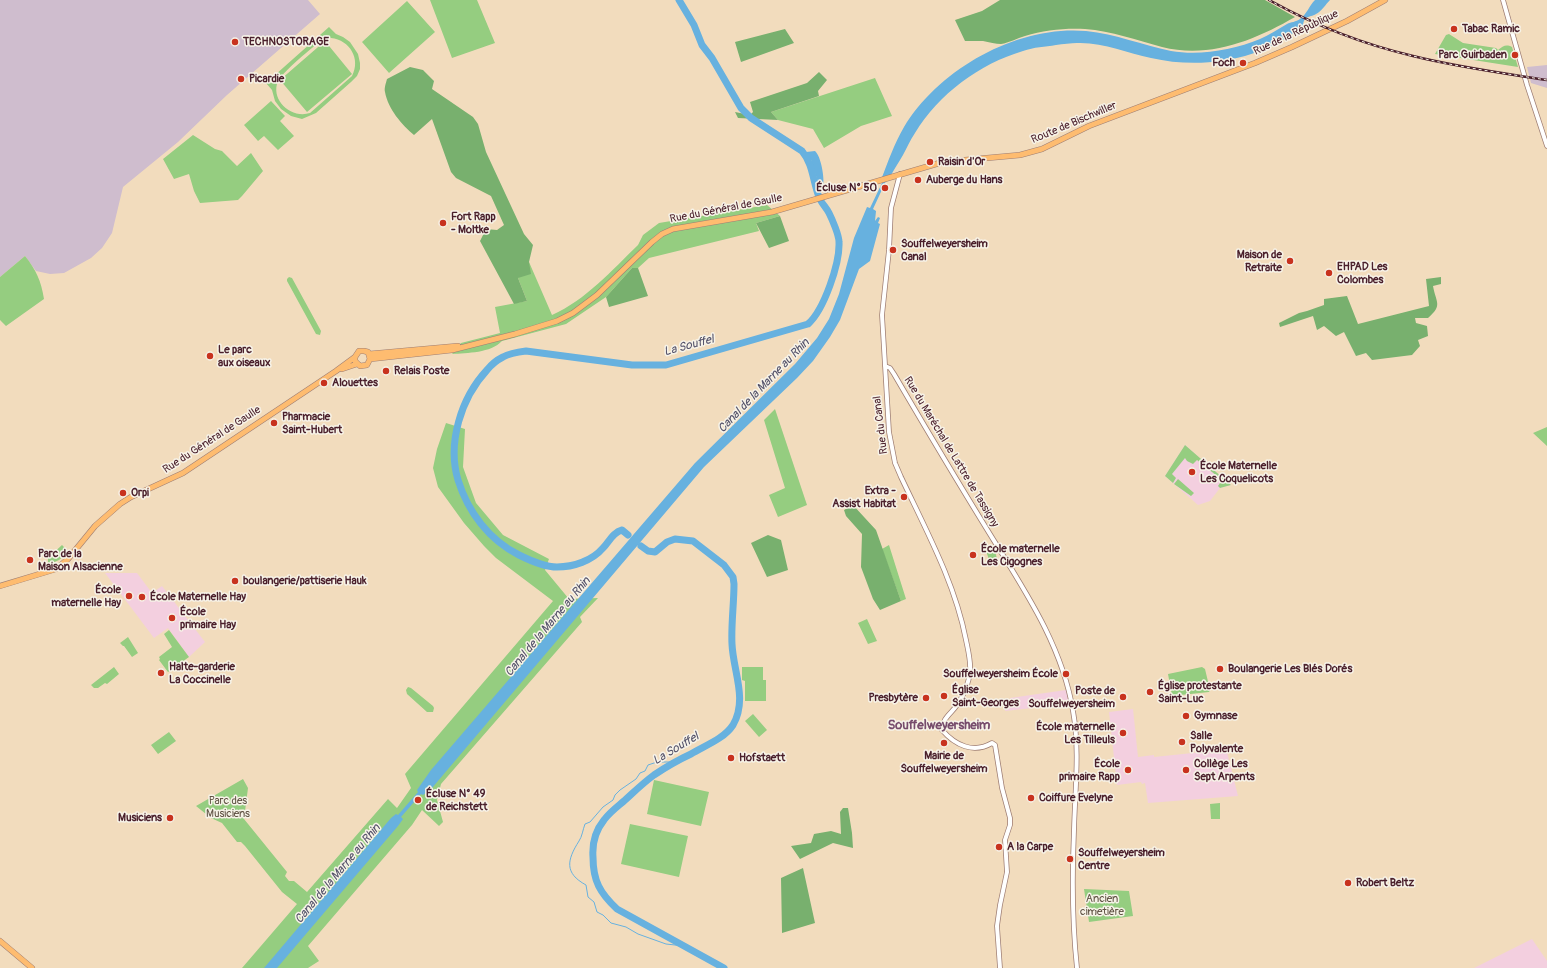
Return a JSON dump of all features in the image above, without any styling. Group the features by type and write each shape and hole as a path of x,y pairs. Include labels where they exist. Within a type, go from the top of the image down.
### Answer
{"main road":[{"name":"Rue de la République","path":"1235,70 1292,47 1347,21 1386,0"},
{"name":"Route de Bischwiller","path":"878,180 943,162 1020,155 1037,151 1059,142 1089,126 1235,70"},
{"name":"Rue du Général de Gaulle","path":"370,357 467,346 537,328 557,321 573,313 597,296 645,249 665,232 683,227 760,215 878,180"},
{"path":"362,350 370,357 369,363 365,366 360,366 357,364 355,357 357,353 362,350"},
{"name":"Rue du Général de Gaulle","path":"0,586 56,568 61,565 72,555 95,526 120,504 131,497 158,486 186,471 355,357"},
{"name":"Rue du Général de Gaulle","path":"336,371 357,364"},
{"path":"0,941 32,968"}],"street":[{"path":"1503,0 1526,81 1547,146"},
{"name":"Rue du Canal","path":"900,174 891,208 889,250 882,306 890,432 895,463 939,558 962,620 970,662 967,684 957,705 946,716 942,730 958,744 974,749 992,743 995,745 1002,788 1010,818 1010,825 1006,835 1004,849 1007,872 997,926 1000,968"},
{"name":"Rue du Maréchal de Lattre de Tassigny","path":"885,366 890,368 894,374 1048,632 1061,664 1074,717 1077,760 1072,884 1073,925 1077,968"}],"shaded area":[{"path":"0,0 308,0 320,14 227,95 178,142 123,187 112,233 102,248 91,258 64,273 50,274 36,271 25,256 0,277"},
{"path":"1547,65 1547,88 1531,83 1527,67"},
{"name":"École Maternelle Les Coquelicots","path":"1185,445 1231,485 1220,488 1210,501 1198,505 1165,476"},
{"path":"105,573 137,573 152,593 162,586 205,642 189,657 168,628 154,638"},
{"path":"1066,690 1069,704 1005,711 1010,698"},
{"name":"Collège Les Sept Arpents","path":"1133,709 1138,757 1154,755 1154,757 1212,751 1212,753 1227,752 1238,796 1148,803 1145,783 1142,784 1141,782 1117,785 1109,712"},
{"path":"1532,939 1547,961 1547,968 1474,968"}],"green space":[{"path":"430,0 477,0 495,43 452,58"},
{"path":"1000,0 1265,0 1295,17 1248,40 1215,49 1197,51 1162,47 1114,34 1085,29 1062,29 1047,31 1001,44 983,41 965,41 955,20 982,11"},
{"path":"407,1 435,32 389,73 362,42"},
{"path":"329,27 336,34 350,42 358,54 360,69 357,76 316,113 302,119 291,116 281,109 275,101 272,90 266,83","holes":["331,38 344,42 352,51 355,63 352,76 310,113 303,114 289,111 277,95 276,88 280,77 318,43"]},
{"path":"785,29 794,43 741,62 735,42"},
{"path":"1449,34 1463,43 1496,48 1498,50 1505,46 1512,47 1518,67 1435,54 1446,35"},
{"path":"325,41 352,74 307,112 280,80"},
{"path":"410,67 423,70 434,81 432,89 473,117 478,124 486,152 524,234 533,245 529,262 531,274 518,278 527,301 514,304 480,241 486,229 497,230 504,225 491,196 456,178 451,172 432,119 414,135 400,121 389,104 385,90 387,79"},
{"path":"819,72 827,80 818,91 819,96 771,112 778,120 738,118 735,112 750,115 753,112 750,102 807,83"},
{"path":"875,78 892,116 861,126 824,148 813,129 778,120 771,112"},
{"path":"271,101 285,116 280,121 294,136 278,150 264,136 258,141 244,125"},
{"path":"193,135 215,149 222,151 237,166 251,153 263,171 238,200 200,203 194,191 189,174 174,179 163,159"},
{"path":"767,205 780,216 756,223 759,231 649,258 638,268 632,268 606,297 566,324 502,341 492,348 485,350 472,353 452,354 461,343 500,333 495,307 527,301 518,278 529,262 552,315 576,301 598,284 638,245 643,235 659,223"},
{"path":"780,216 789,241 769,248 756,223"},
{"path":"25,256 38,276 44,299 6,326 0,320 0,277"},
{"path":"632,268 638,268 648,296 609,307 606,297"},
{"path":"289,277 292,278 321,331 320,335 316,334 287,281"},
{"path":"1441,277 1441,284 1433,286 1437,304 1436,310 1428,318 1415,318 1416,323 1427,326 1428,336 1418,340 1420,346 1412,355 1372,360 1366,353 1356,356 1344,332 1336,336 1324,326 1317,330 1313,316 1280,327 1279,323 1299,313 1324,305 1324,299 1347,296 1358,324 1429,306 1426,279"},
{"path":"775,409 807,505 778,517 769,495 785,488 764,420"},
{"name":"Parc des Musiciens","path":"446,423 465,429 463,467 476,503 503,535 549,559 545,570 569,599 598,598 580,617 582,622 441,784 437,800 443,822 439,826 422,810 412,825 308,946 319,961 308,968 242,968 297,904 282,892 245,846 241,842 237,842 222,823 211,818 196,806 243,779 248,788 244,819 287,872 285,876 289,881 294,881 307,892 388,799 397,808 411,788 405,774 553,601 496,558 464,523 438,487 433,468 437,449"},
{"path":"1547,427 1547,446 1533,433"},
{"path":"1185,445 1231,485 1220,488 1218,486 1222,480 1197,460 1193,464 1185,458 1172,474 1176,478 1173,483 1165,476"},
{"path":"1178,479 1194,493 1191,496 1174,484"},
{"path":"853,505 876,530 901,601 880,610 873,599 861,567 862,534 846,516 844,510"},
{"path":"768,535 781,540 788,570 767,577 751,543"},
{"path":"62,545 69,552 59,560 48,565 48,558"},
{"path":"889,545 906,599 901,601 882,549"},
{"path":"994,548 998,562 991,565 986,551"},
{"path":"867,619 877,641 868,644 858,623"},
{"path":"169,630 189,657 168,672 159,660 159,657 172,647 164,634"},
{"path":"128,637 138,653 132,657 120,643"},
{"path":"114,667 119,674 107,684 105,683 98,688 94,688 91,685"},
{"path":"742,667 763,667 763,680 766,680 766,701 745,701 745,681 742,680"},
{"path":"1202,667 1205,669 1210,690 1209,692 1172,696 1168,674"},
{"path":"408,687 433,706 433,712 427,712 407,694 406,690"},
{"path":"753,714 767,730 759,737 745,721"},
{"path":"169,732 176,741 158,754 151,745"},
{"path":"654,780 709,792 701,826 647,814"},
{"path":"1220,803 1220,819 1211,819 1210,804"},
{"path":"843,808 848,808 853,848 833,843 800,859 791,846 811,843 814,834 831,831 841,834 840,812"},
{"path":"630,824 688,836 679,877 621,864"},
{"path":"803,868 815,923 782,933 781,878"},
{"name":"Ancien cimetière","path":"1084,889 1129,891 1133,916 1089,922"}],"water":[{"path":"1315,0 1330,0 1318,13 1307,17 1304,20 1303,26 1287,38 1251,54 1211,62 1191,63 1151,58 1096,44 1064,44 1031,49 1007,57 976,72 948,93 925,119 912,138 888,181 886,181 873,209 876,211 875,221 878,217 880,218 878,223 880,224 870,261 859,269 840,320 813,361 704,467 432,788 423,795 421,794 401,817 403,819 398,826 277,968 264,968 391,818 396,814 398,815 418,792 417,790 431,770 695,463 795,364 817,338 829,319 839,294 854,238 867,207 870,208 882,183 883,180 881,180 897,140 919,106 938,87 959,70 982,55 1007,43 1033,35 1060,31 1086,31 1097,32 1171,51 1193,53 1216,51 1250,43 1298,20 1304,15"},
{"path":"815,151 822,168 823,186 819,185 811,160 806,152"}],"waterway":[{"name":"La Souffel","path":"628,535 622,530 619,531 599,553 588,560 569,566 552,567 542,565 519,555 508,549 489,533 474,514 462,492 455,466 455,436 463,407 478,381 496,361 517,352 526,351 632,365 666,365 808,324 820,308 830,286 839,251 837,231 829,213 820,199 811,167 806,156 802,151 751,118 741,108 712,58 702,45 694,25 679,0"},
{"name":"La Souffel","path":"641,546 648,551 655,552 667,542 675,539 693,541 724,565 733,577 732,644 740,695 739,705 737,715 729,730 714,742 654,775 606,817 595,837 593,852 594,873 602,892 617,909 724,968"},
{"path":"677,762 657,762 648,765 645,771 640,773 636,779 620,790 615,795 613,800 603,807 590,822 585,824 581,837 572,854 570,866 574,876 586,885 588,897 594,902 597,912 603,915 611,923 626,927 638,934 666,944 684,946"}],"railway":[{"path":"1269,0 1321,26 1375,46 1463,67 1547,80"}],"place":[{"name":"Tabac Ramic","path":"1454,29"},
{"name":"TECHNOSTORAGE","path":"235,42"},
{"name":"Parc Guirbaden","path":"1515,55"},
{"name":"Foch","path":"1243,63"},
{"name":"Picardie","path":"241,79"},
{"name":"Raisin d'Or","path":"930,162"},
{"name":"Auberge du Hans","path":"918,180"},
{"name":"Écluse N° 50","path":"885,188"},
{"name":"Fort Rapp - Moltke","path":"443,223"},
{"name":"Souffelweyersheim Canal","path":"893,250"},
{"name":"Maison de Retraite","path":"1290,261"},
{"name":"EHPAD Les Colombes","path":"1329,273"},
{"name":"Le parc aux oiseaux","path":"210,356"},
{"name":"Relais Poste","path":"386,371"},
{"name":"Alouettes","path":"324,383"},
{"name":"Pharmacie Saint-Hubert","path":"274,423"},
{"name":"École Maternelle Les Coquelicots","path":"1192,472"},
{"name":"Orpi","path":"123,493"},
{"name":"Extra - Assist Habitat","path":"904,497"},
{"name":"École maternelle Les Cigognes","path":"973,555"},
{"name":"Parc de la Maison Alsacienne","path":"30,560"},
{"name":"boulangerie/pattiserie Hauk","path":"235,581"},
{"name":"École maternelle Hay","path":"129,596"},
{"name":"École Maternelle Hay","path":"142,597"},
{"name":"École primaire Hay","path":"172,618"},
{"name":"Boulangerie Les Blés Dorés","path":"1220,669"},
{"name":"Halte-garderie La Coccinelle","path":"161,673"},
{"name":"Souffelweyersheim École","path":"1066,674"},
{"name":"Église protestante Saint-Luc","path":"1150,692"},
{"name":"Église Saint-Georges","path":"944,696"},
{"name":"Poste de Souffelweyersheim","path":"1123,697"},
{"name":"Presbytère","path":"926,698"},
{"name":"Gymnase","path":"1186,716"},
{"name":"École maternelle Les Tilleuls","path":"1123,733"},
{"name":"Salle Polyvalente","path":"1182,742"},
{"name":"Mairie de Souffelweyersheim","path":"944,743"},
{"name":"Hofstaett","path":"731,758"},
{"name":"École primaire Rapp","path":"1128,770"},
{"name":"Collège Les Sept Arpents","path":"1186,770"},
{"name":"Coiffure Evelyne","path":"1031,798"},
{"name":"Écluse N° 49 de Reichstett","path":"418,800"},
{"name":"Musiciens","path":"170,818"},
{"name":"A la Carpe","path":"999,847"},
{"name":"Souffelweyersheim Centre","path":"1070,859"},
{"name":"Robert Beltz","path":"1348,883"}],"district":[{"name":"Souffelweyersheim","path":"939,726"}],"water label":[{"name":"Canal de la Marne au Rhin","path":"764,386"},
{"name":"Canal de la Marne au Rhin","path":"548,627"},
{"name":"Canal de la Marne au Rhin","path":"338,874"}]}
